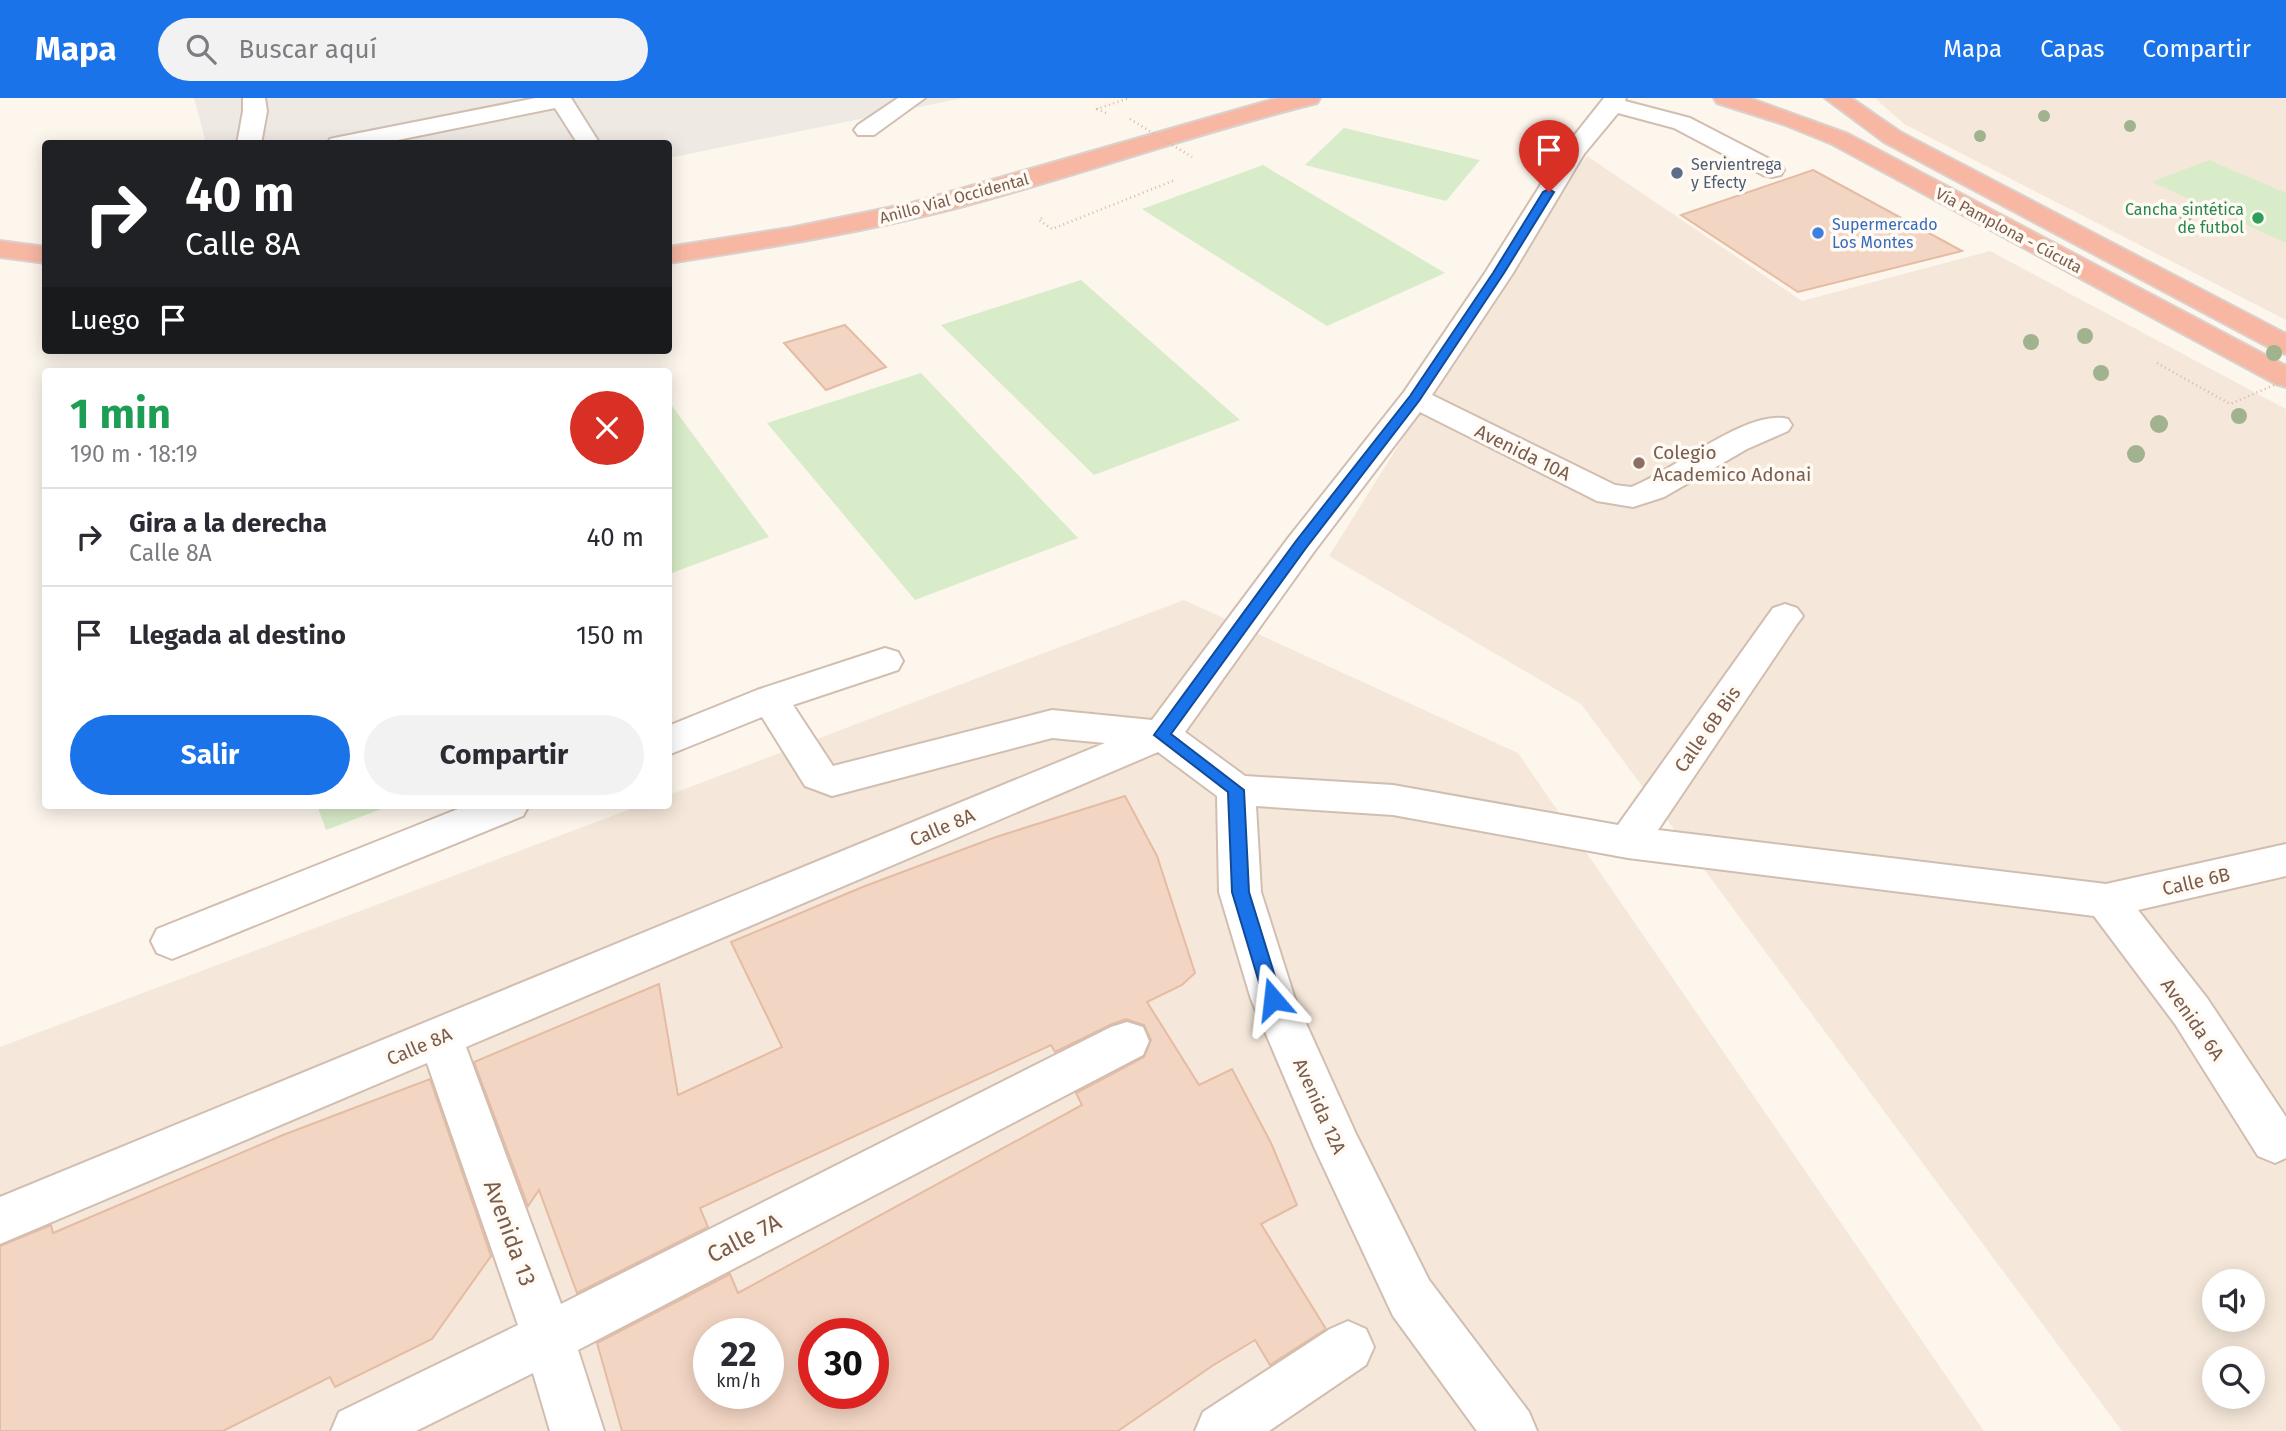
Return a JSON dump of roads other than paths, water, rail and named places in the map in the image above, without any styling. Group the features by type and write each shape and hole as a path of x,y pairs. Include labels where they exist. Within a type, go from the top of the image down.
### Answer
{"highway":[{"name":"Anillo Vial Occidental","path":"1233,117 1269,98"},
{"name":"Anillo Vial Occidental","path":"672,254 903,213 990,191 1233,117 1309,98"},
{"name":"Vía Pamplona - Cúcuta","path":"1725,98 1791,119 1840,139 2286,379"},
{"name":"Vía Pamplona - Cúcuta","path":"1836,98 1892,137 2286,345"},
{"path":"0,249 42,254"}],"street":[{"path":"251,140 254,98"},
{"path":"866,131 914,98"},
{"path":"359,140 560,99 588,140"},
{"path":"1162,735 1301,545 1415,398 1499,273 1574,151 1613,102 1682,123 1772,170"},
{"name":"Avenida 10A","path":"1415,398 1608,494 1633,497 1653,490 1736,442 1777,425"},
{"name":"Calle 6B Bis","path":"1628,842 1785,617"},
{"path":"672,739 771,699 885,661"},
{"path":"771,699 819,776 832,781 1052,724 1162,735 1236,790"},
{"name":"Calle 8A","path":"0,1221 1162,735"},
{"name":"Calle 6B","path":"1236,790 1393,800 1628,842 2106,901 2286,860"},
{"name":"Avenida 12A","path":"1236,790 1240,892 1273,999 1339,1149 1411,1298 1510,1431"},
{"path":"172,941 499,809"},
{"name":"Avenida 6A","path":"2106,901 2191,1011 2275,1141"},
{"name":"Avenida 13","path":"440,1037 548,1338 578,1431"},
{"name":"Calle 7A","path":"358,1431 548,1338 1128,1041"},
{"path":"1222,1431 1348,1348"}],"place":[{"name":"Servientrega y Efecty","path":"1677,173"},
{"name":"Cancha sintética de futbol","path":"2258,218"},
{"name":"Supermercado Los Montes","path":"1818,233"},
{"name":"Colegio Academico Adonai","path":"1639,463"}]}
